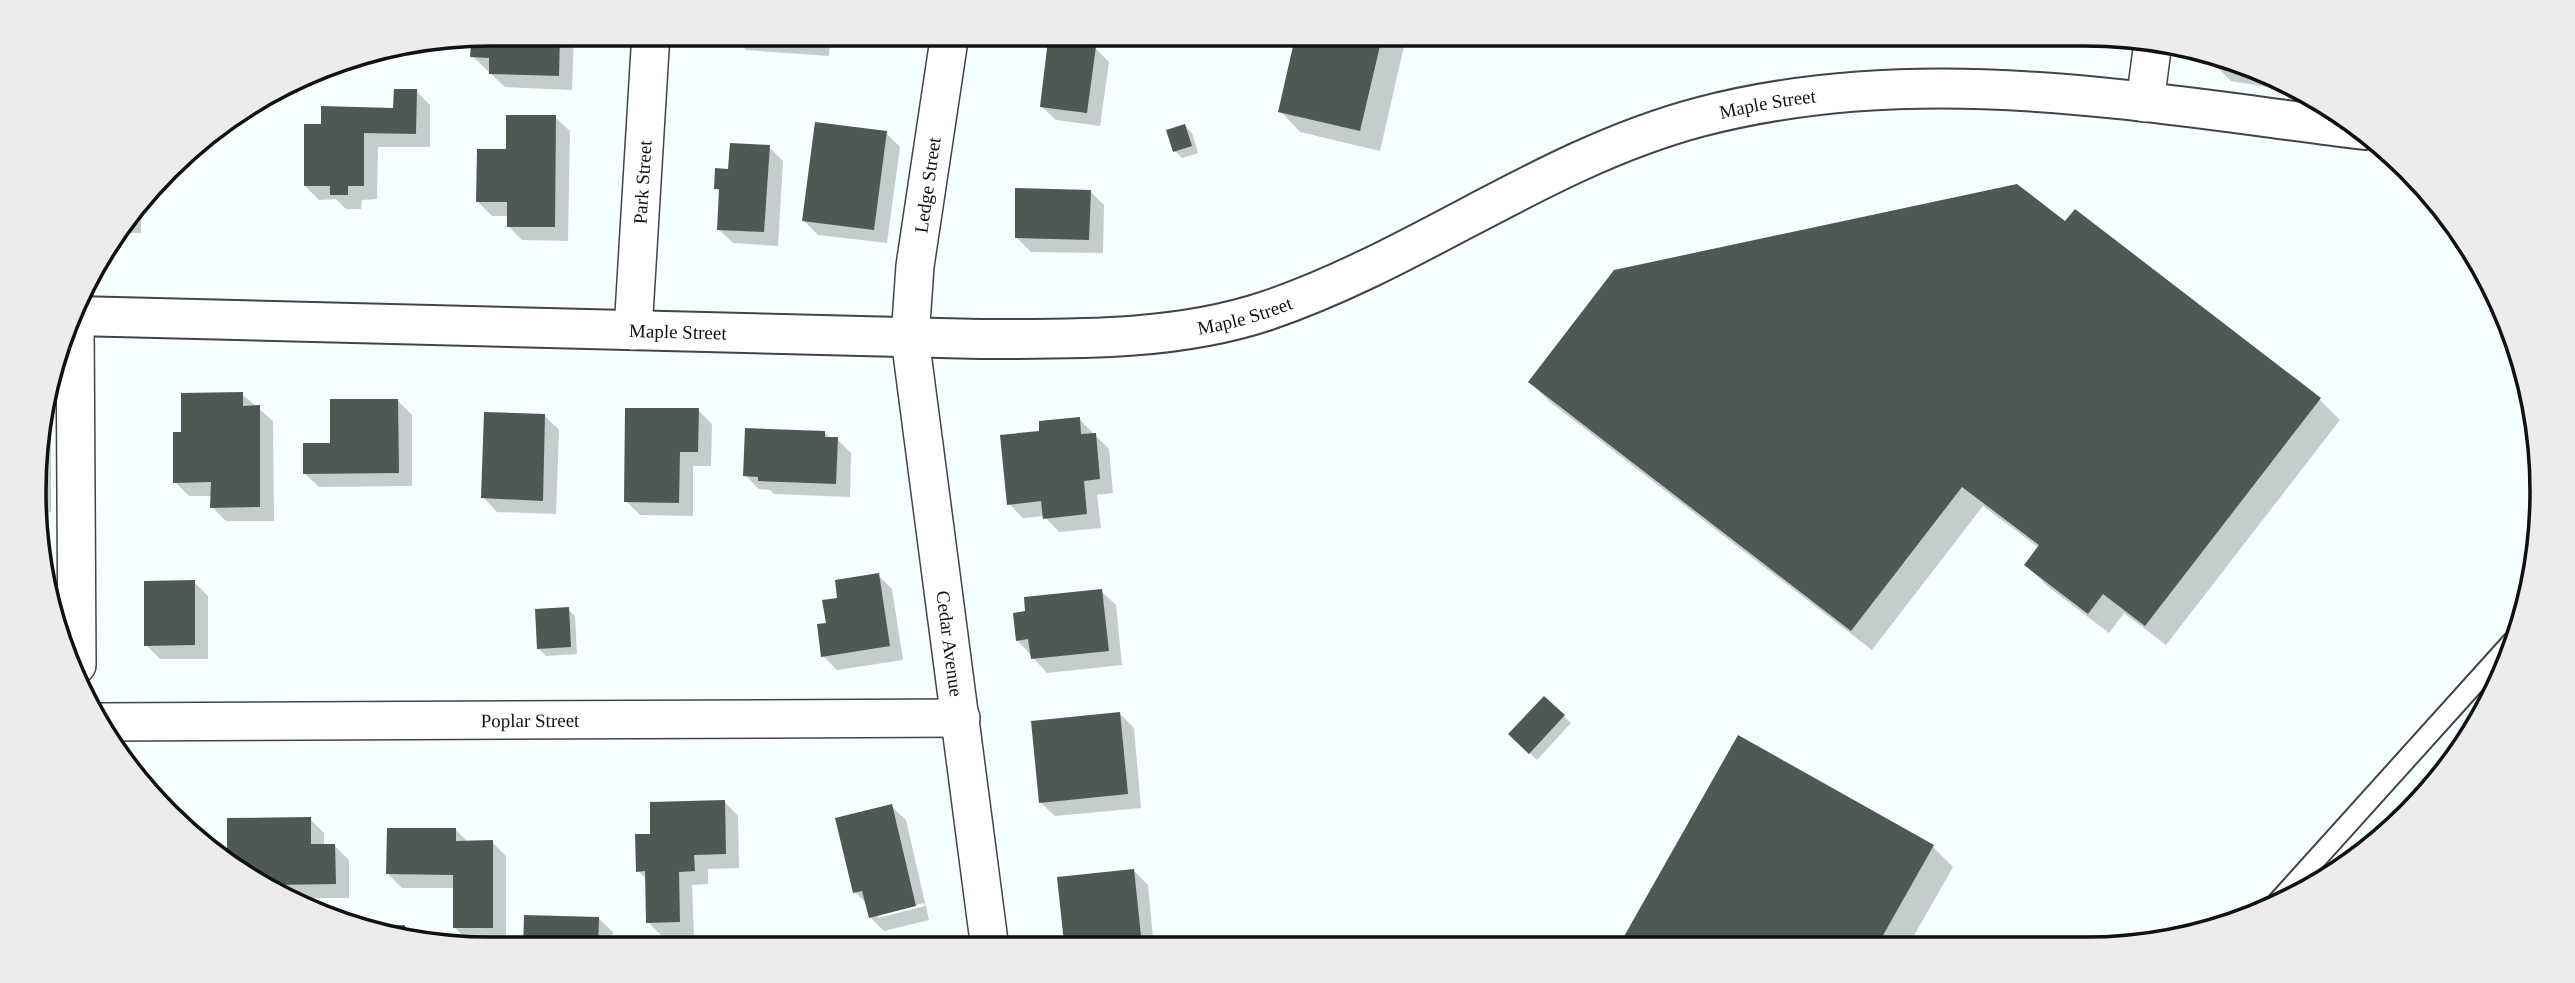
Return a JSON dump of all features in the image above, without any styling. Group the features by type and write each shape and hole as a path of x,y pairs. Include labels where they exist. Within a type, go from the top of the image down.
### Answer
{"street":[{"name":"Park Street","path":"633,331 650,46"},
{"name":"Ledge Street","path":"910,338 915,266 948,46"},
{"path":"2145,103 2152,51"},
{"name":"Maple Street","path":"80,318 910,338 1037,339 1131,334 1200,327 1262,312 1341,282 1544,177 1609,149 1696,118 1796,97 1864,89 1956,86 2145,103 2339,127"},
{"path":"76,329 77,657"},
{"name":"Cedar Avenue","path":"910,338 989,937"},
{"name":"Poplar Street","path":"110,722 961,718"}],"lane":[{"path":"2292,886 2497,658"}],"building":[{"path":"471,46 560,46 559,76 489,74 489,58 470,57"},
{"path":"1047,46 1096,46 1087,113 1040,107"},
{"path":"1293,46 1380,46 1360,131 1278,112"},
{"path":"394,89 417,89 416,134 364,133 364,186 348,186 348,195 330,195 330,186 304,186 304,124 321,124 321,106 393,108"},
{"path":"506,115 556,115 555,227 507,227 507,202 476,202 477,149 506,149"},
{"path":"815,122 887,131 874,230 802,221"},
{"path":"1185,124 1192,146 1173,152 1166,130"},
{"path":"730,143 770,145 764,232 717,230 719,189 714,189 715,168 728,169"},
{"path":"2017,184 2065,221 2075,209 2321,398 2145,626 2103,594 2088,614 2024,565 2039,545 1962,487 1851,631 1528,382 1614,270"},
{"path":"1015,188 1091,190 1089,240 1015,238"},
{"path":"243,392 243,406 260,405 260,507 210,508 211,482 173,483 173,432 181,432 181,393"},
{"path":"330,399 398,399 399,473 303,474 303,443 330,443"},
{"path":"625,408 699,408 698,452 680,452 679,503 624,502"},
{"path":"484,412 545,414 543,501 481,498"},
{"path":"1080,417 1081,434 1096,433 1100,479 1084,481 1087,514 1043,519 1041,501 1007,505 1000,435 1039,431 1039,421"},
{"path":"745,428 825,431 825,437 838,437 836,484 758,481 758,477 743,476"},
{"path":"879,573 890,646 821,657 817,624 826,623 822,600 837,598 835,580"},
{"path":"195,580 195,645 144,646 144,581"},
{"path":"1102,589 1109,651 1031,659 1028,639 1016,641 1013,613 1025,611 1024,597"},
{"path":"569,607 571,647 537,649 535,609"},
{"path":"1544,696 1565,715 1529,754 1508,734"},
{"path":"1120,712 1128,794 1039,803 1031,721"},
{"path":"1738,735 1934,845 1882,937 1624,937"},
{"path":"725,800 726,854 694,855 695,871 679,872 680,922 646,923 645,871 636,872 635,834 650,834 650,802"},
{"path":"892,804 916,906 869,918 862,891 853,893 835,818"},
{"path":"311,817 311,844 335,844 336,884 281,885 268,878 227,850 227,818"},
{"path":"387,828 456,828 456,841 493,840 493,928 453,928 453,875 386,874"},
{"path":"1134,869 1141,936 1063,937 1057,877"},
{"path":"524,915 599,917 598,937 523,937"}]}
